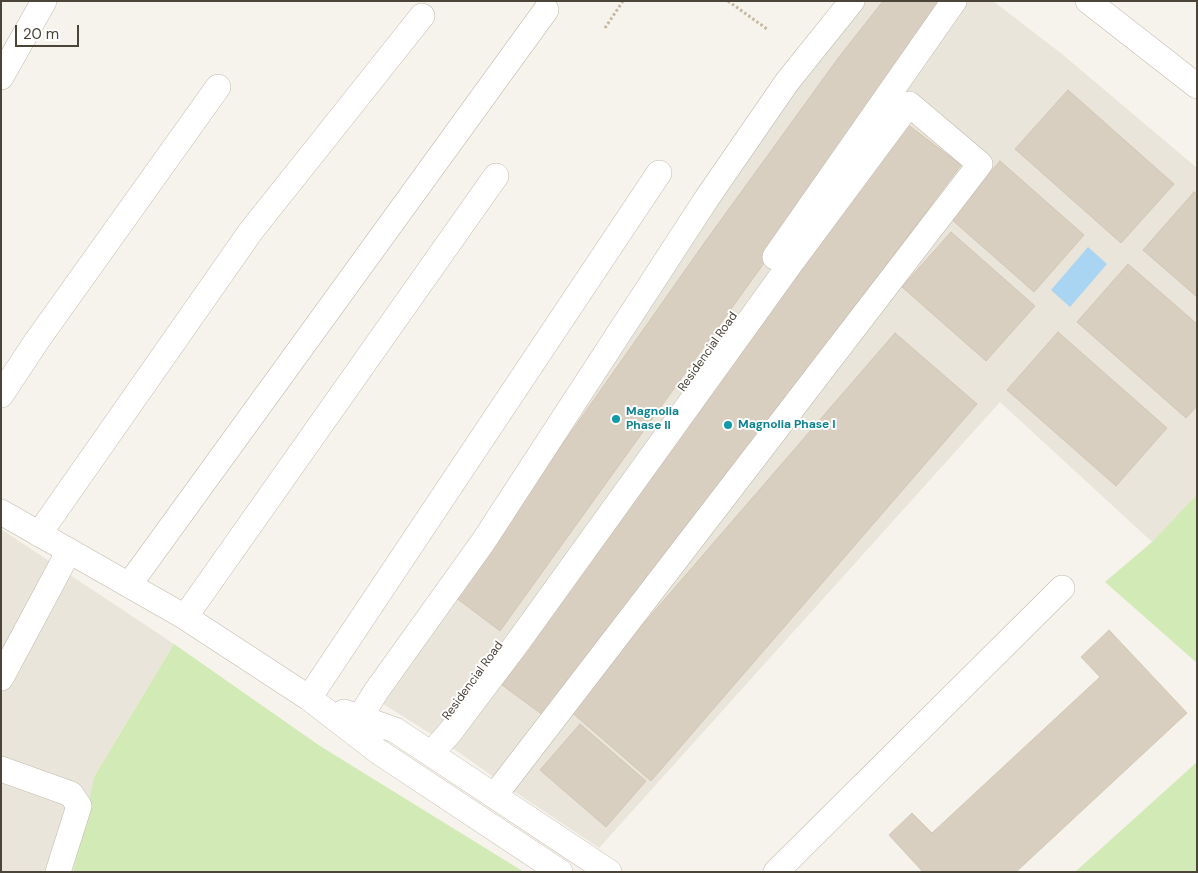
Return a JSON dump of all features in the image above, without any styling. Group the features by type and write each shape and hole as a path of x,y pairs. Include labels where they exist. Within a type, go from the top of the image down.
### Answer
{"street":[{"path":"1,77 44,1"},
{"path":"360,718 377,690 483,542 707,198 787,82 852,1"},
{"name":"Residencial Road","path":"428,752 954,1"},
{"path":"1088,1 1197,86"},
{"path":"129,585 546,10"},
{"path":"40,534 251,231 422,16"},
{"path":"1,395 36,342 218,87"},
{"path":"428,752 451,731 518,642 791,263 909,104 980,164 495,795"},
{"path":"309,698 659,172"},
{"path":"185,617 496,176"},
{"path":"1,512 185,617 309,698 379,752 560,872"},
{"path":"1,678 69,551"},
{"path":"776,872 1062,588"},
{"path":"309,698 394,730 609,872"},
{"path":"1,768 72,794 79,806 58,872"}],"path":[{"path":"605,28 624,1"},
{"path":"728,1 767,29"}],"shaded area":[{"path":"846,1 993,1 1062,54 1197,168 1197,494 1152,542 1000,402 599,848 447,744 361,690 722,187"},
{"path":"1,529 174,644 94,777 73,872 1,872"}],"green space":[{"path":"1197,494 1197,663 1105,582 1152,542"},
{"path":"174,644 320,746 524,872 73,872 94,777"},
{"path":"1197,762 1197,872 1075,872"}],"water":[{"path":"1088,247 1107,264 1070,307 1051,290"}],"building":[{"name":"Magnolia Phase II","path":"883,1 952,1 500,631 455,597 705,242 839,57"},
{"path":"1068,90 1174,184 1121,243 1015,149"},
{"name":"Magnolia Phase I","path":"907,124 961,165 547,718 502,685"},
{"path":"1000,161 1084,235 1034,292 950,218"},
{"path":"1194,192 1197,194 1197,297 1143,250"},
{"path":"951,232 1035,306 986,361 902,287"},
{"path":"1128,264 1197,324 1197,406 1186,418 1077,322"},
{"path":"1058,332 1167,428 1116,486 1007,390"},
{"path":"895,333 977,404 651,781 569,710"},
{"path":"1109,630 1187,713 1016,872 923,872 889,835 912,813 932,833 1100,677 1081,657"},
{"path":"580,724 646,781 606,827 540,770"}],"place":[{"name":"Magnolia Phase II","path":"616,419"},
{"name":"Magnolia Phase I","path":"728,425"}]}
